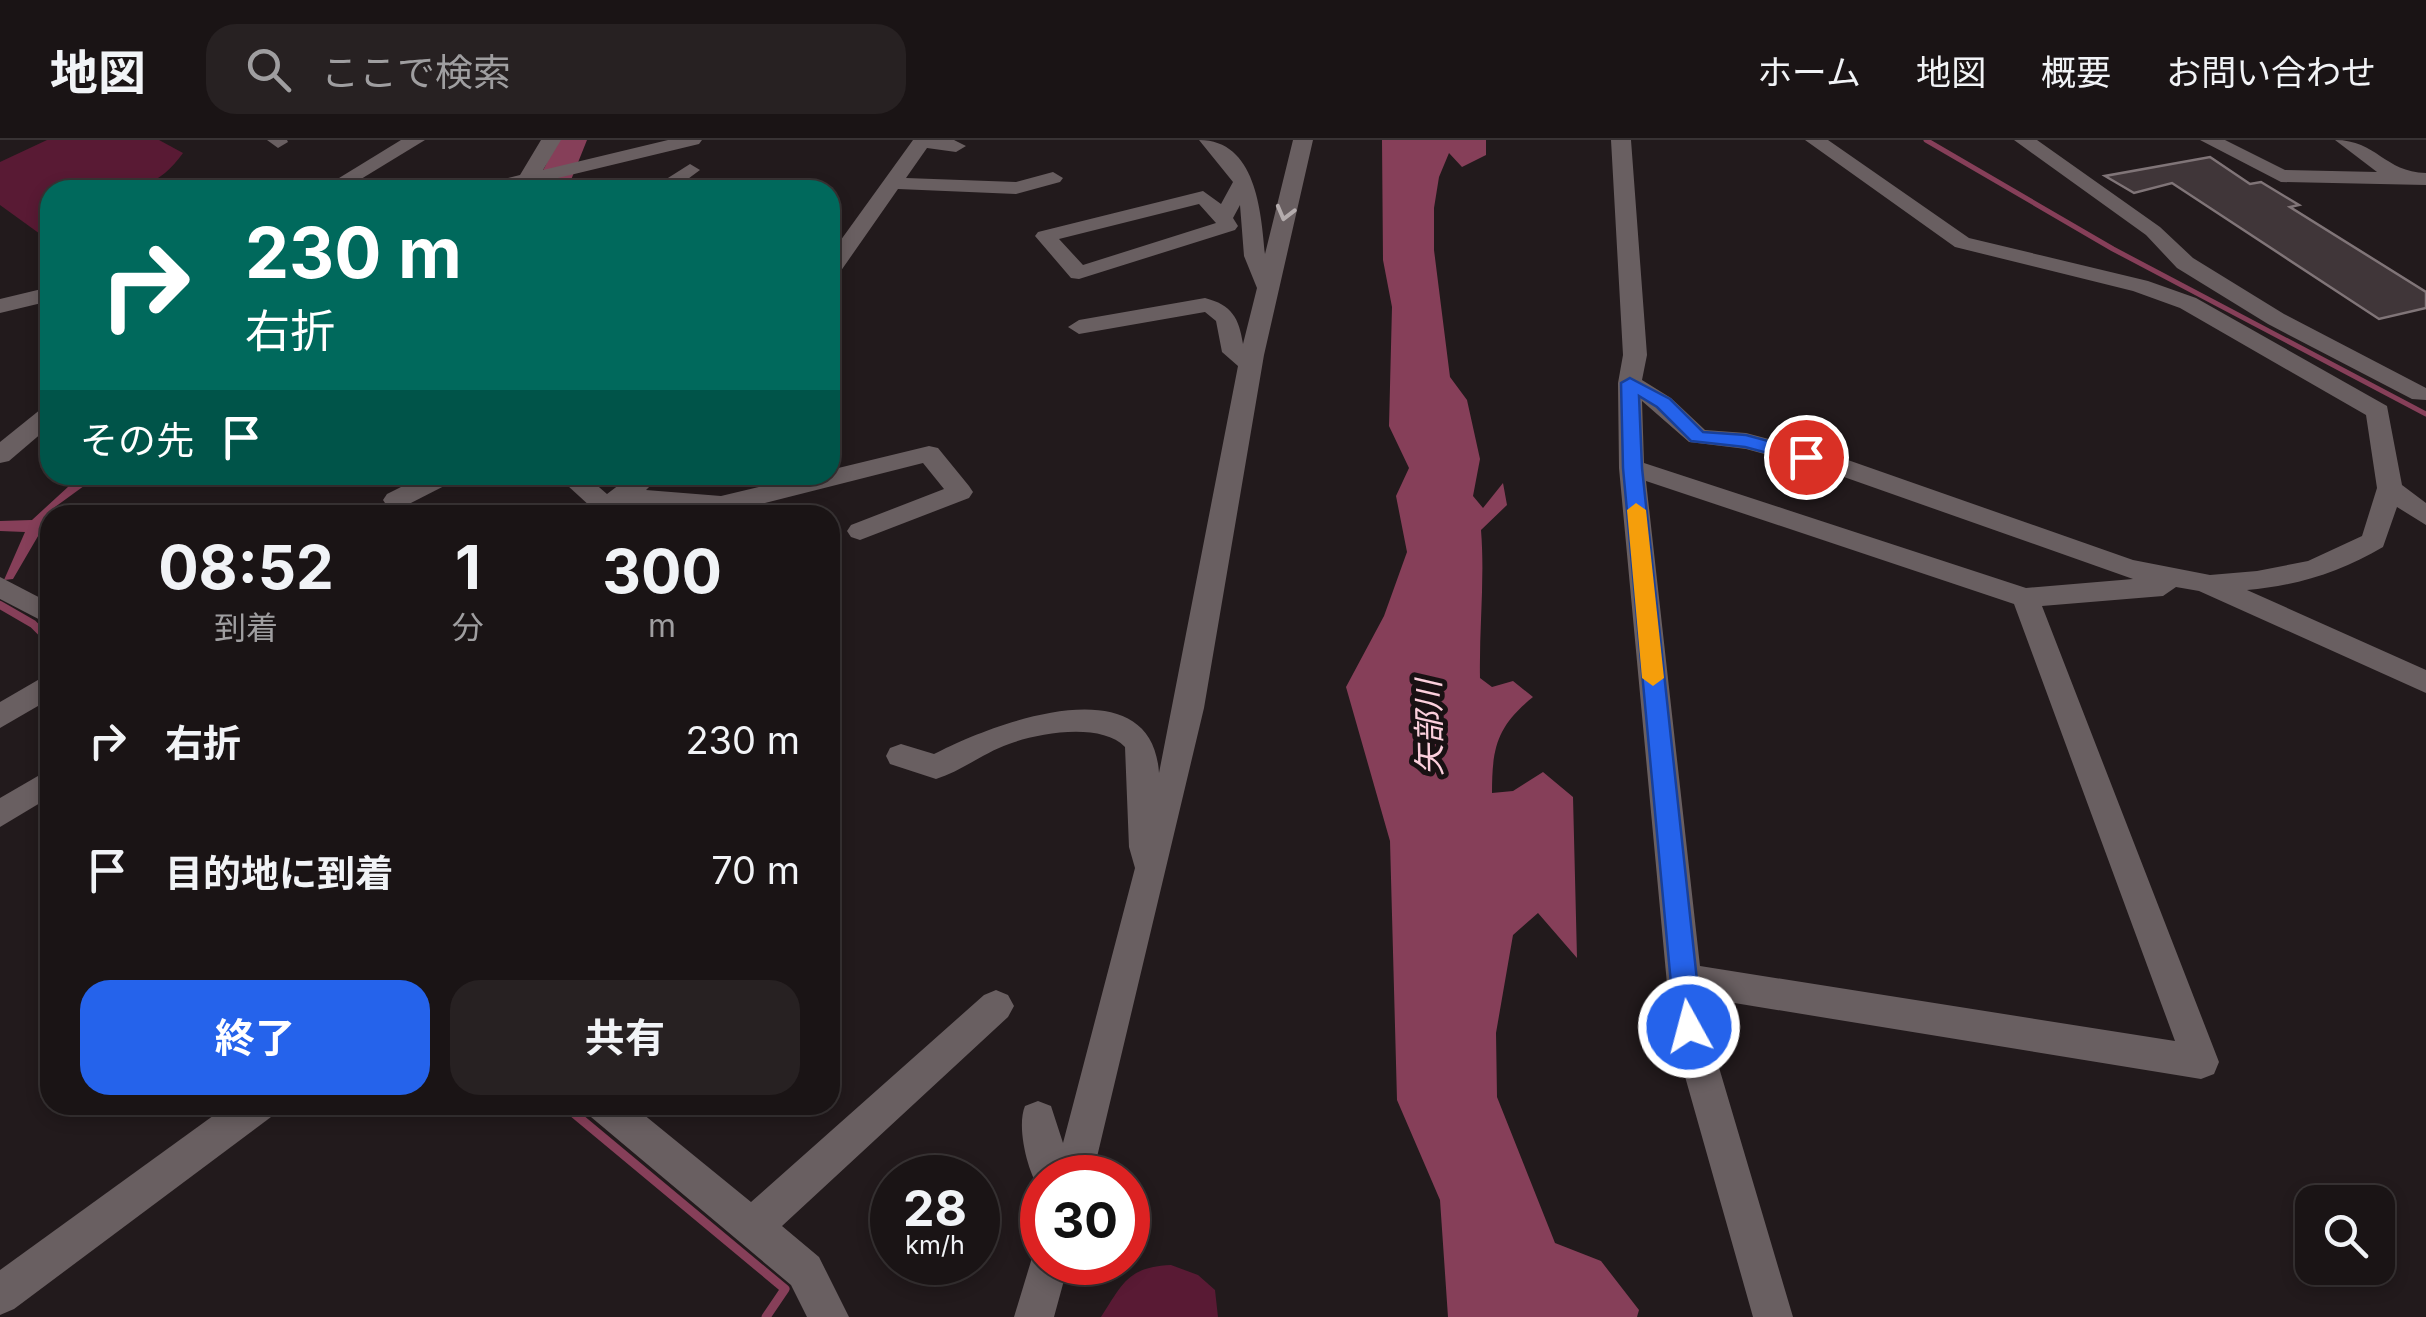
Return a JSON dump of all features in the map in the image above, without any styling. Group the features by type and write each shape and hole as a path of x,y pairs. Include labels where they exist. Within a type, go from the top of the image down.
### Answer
{"street":[{"path":"346,180 415,140"},
{"path":"530,179 551,140"},
{"path":"526,180 691,140"},
{"path":"1208,140 1222,152 1249,192 1255,256 1266,286"},
{"path":"1079,1155 1189,708 1250,363 1303,140"},
{"path":"1620,140 1635,355 1630,383 1632,468 1689,1027 1732,1188 1773,1317"},
{"path":"1815,140 1962,243 2140,286 2188,303 2383,410"},
{"path":"2024,140 2153,231 2185,263 2276,319 2420,394"},
{"path":"2210,140 2281,176 2310,180 2426,179"},
{"path":"2345,140 2398,178"},
{"path":"840,245 923,141 956,146"},
{"path":"580,180 587,173 586,165"},
{"path":"674,180 690,170"},
{"path":"893,183 1053,178"},
{"path":"1223,218 1242,184"},
{"path":"1203,197 1223,218 1228,226 1079,273 1045,236 1203,197"},
{"path":"0,306 40,296"},
{"path":"1079,327 1205,305 1219,307 1226,314 1232,352 1250,363"},
{"path":"1630,383 1664,403 1698,437 1746,441 1836,465 2129,569 2204,583 2426,682"},
{"path":"2383,410 2420,394"},
{"path":"1632,468 2025,598 2257,582 2338,564 2374,541 2390,488 2383,410"},
{"path":"0,455 40,422"},
{"path":"840,478 939,451 960,492 860,531"},
{"path":"396,500 425,485"},
{"path":"582,485 607,505"},
{"path":"609,505 635,485"},
{"path":"740,505 814,485"},
{"path":"2390,488 2426,516"},
{"path":"0,587 40,609"},
{"path":"1683,980 2201,1062 2025,598"},
{"path":"0,716 40,690"},
{"path":"901,756 936,767 1004,734 1052,724 1101,723 1123,728 1138,740 1142,756 1142,829 1150,877"},
{"path":"0,814 40,787"},
{"path":"752,1227 996,1006"},
{"path":"0,1295 244,1115"},
{"path":"616,1115 805,1270 830,1317"},
{"path":"1038,1119 1047,1155"},
{"path":"1034,1317 1043,1285"}],"shaded area":[{"path":"47,140 159,140 183,153 155,180 40,180 40,234 0,205 0,162"},
{"path":"1171,1265 1198,1275 1215,1290 1218,1317 1101,1317 1123,1285 1150,1285 1150,1268"}],"water":[{"path":"554,140 587,140 571,180 536,180 550,156"},
{"name":"矢部川","path":"1382,140 1486,140 1486,155 1462,167 1449,153 1439,177 1434,208 1434,250 1450,377 1467,400 1480,459 1473,496 1483,508 1503,483 1507,505 1481,530 1480,678 1492,687 1513,681 1533,697 1511,718 1499,739 1492,793 1513,791 1543,772 1573,797 1577,958 1538,913 1513,935 1496,1033 1497,1097 1555,1243 1601,1261 1639,1310 1637,1317 1448,1317 1440,1200 1397,1100 1390,841 1346,687 1384,616 1407,552 1396,496 1409,468 1389,426 1392,307 1383,260"},
{"path":"70,485 85,485 58,505 48,505"},
{"path":"40,513 40,533 13,579 4,580 25,532 0,531 0,521 32,520"}],"building":[{"path":"2210,157 2250,184 2261,182 2299,205 2290,207 2426,292 2426,308 2379,319 2172,183 2134,193 2105,176"}],"waterway":[{"path":"1926,140 2113,249 2426,414"},
{"path":"0,605 40,631"},
{"path":"576,1115 785,1289 766,1317"}],"slow traffic":[{"path":"1636,510 1653,678"}],"route":[{"path":"1689,1027 1632,468 1630,383 1664,403 1698,437 1746,441 1806,457"}]}
